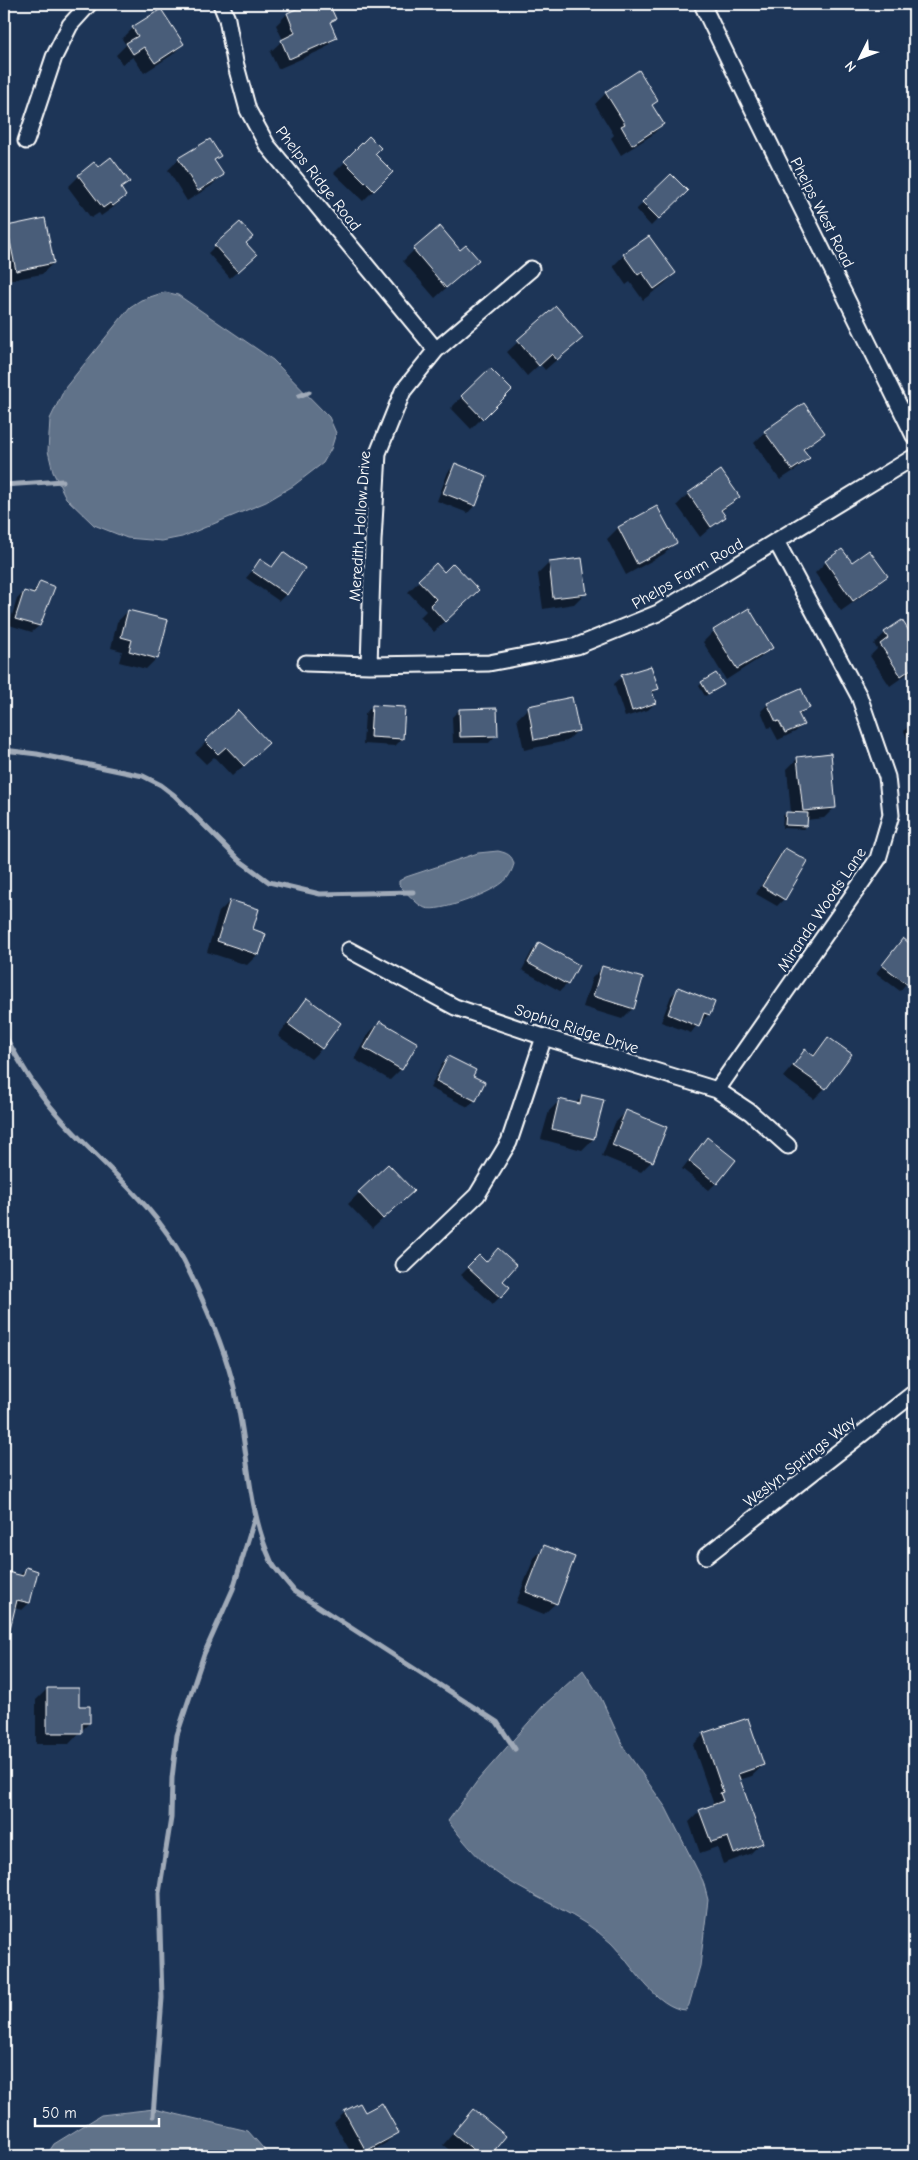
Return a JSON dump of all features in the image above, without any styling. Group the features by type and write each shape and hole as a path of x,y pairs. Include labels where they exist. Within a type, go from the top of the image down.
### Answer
{"street":[{"path":"26,141 54,57 70,25 89,4"},
{"name":"Phelps Ridge Road","path":"221,4 227,20 235,62 248,110 267,145 436,350"},
{"name":"Phelps West Road","path":"702,4 758,122 914,436"},
{"name":"Meredith Hollow Drive","path":"369,665 378,453 403,391 436,350 530,269"},
{"name":"Phelps Farm Road","path":"306,663 369,665 489,663 577,646 658,614 914,457"},
{"name":"Miranda Woods Lane","path":"716,1090 878,859 891,815 886,777 860,696 776,541"},
{"name":"Sophia Ridge Drive","path":"349,950 454,1007 716,1090 750,1112 788,1146"},
{"path":"404,1265 477,1195 509,1142 544,1037"},
{"name":"Weslyn Springs Way","path":"706,1556 914,1393"}],"water":[{"path":"165,292 178,295 273,360 329,417 336,433 331,449 323,463 293,486 266,502 182,537 162,541 127,538 94,525 66,498 53,472 48,451 50,419 65,388 130,307 141,300"},
{"path":"498,851 512,858 514,864 508,877 496,887 465,901 442,908 425,908 399,885 399,881 406,877 478,853"},
{"path":"583,1670 601,1698 624,1748 666,1808 703,1881 708,1900 700,1966 686,2010 675,2008 654,1994 611,1943 599,1933 573,1916 517,1886 488,1866 460,1837 448,1821 478,1780 543,1706"},
{"path":"154,2109 248,2131 270,2156 46,2156 54,2144 101,2115"}],"building":[{"path":"308,4 321,4 323,9 330,6 336,19 330,22 337,38 289,59 281,40 295,33 287,13"},
{"path":"161,9 184,44 155,63 144,47 133,54 126,43 138,36 132,27"},
{"path":"639,70 658,101 652,105 664,124 632,145 621,126 625,124 605,92"},
{"path":"369,136 381,148 375,154 393,172 374,191 344,161"},
{"path":"210,139 221,156 214,160 224,175 198,191 178,158"},
{"path":"111,157 130,182 121,188 126,196 113,206 110,203 103,208 78,175 94,162 98,167"},
{"path":"671,174 688,191 659,219 642,202"},
{"path":"45,218 54,263 16,271 7,226"},
{"path":"240,222 253,237 246,243 257,255 238,272 214,245"},
{"path":"440,226 460,250 466,245 479,260 446,288 413,249"},
{"path":"649,236 676,273 654,289 642,272 638,275 623,254"},
{"path":"556,306 583,338 557,360 552,354 539,366 517,340"},
{"path":"490,368 512,390 483,419 461,396"},
{"path":"804,403 825,433 803,449 810,458 792,470 764,431"},
{"path":"455,463 487,476 476,506 443,493"},
{"path":"721,470 740,497 721,510 726,517 711,527 688,493"},
{"path":"657,506 677,543 637,564 618,527"},
{"path":"842,549 852,562 869,550 888,576 853,601 825,561"},
{"path":"283,552 305,568 287,595 252,571 260,559 272,567"},
{"path":"582,558 587,594 553,598 549,562"},
{"path":"436,563 444,572 453,563 479,590 445,622 430,605 436,599 418,580"},
{"path":"40,581 55,587 40,626 15,619 24,591 34,594"},
{"path":"749,608 773,648 737,669 713,630"},
{"path":"128,610 168,620 158,659 129,651 132,640 121,637"},
{"path":"902,620 914,639 914,667 901,676 880,644 888,638 884,632"},
{"path":"651,666 659,689 652,691 656,703 632,711 621,675"},
{"path":"716,673 724,685 708,694 701,682"},
{"path":"801,688 810,708 798,713 804,725 785,733 779,721 776,722 767,703"},
{"path":"572,697 579,731 534,740 528,706"},
{"path":"372,705 405,707 403,739 370,737"},
{"path":"497,708 498,736 460,737 459,709"},
{"path":"238,710 269,743 244,766 226,747 218,754 205,741"},
{"path":"831,753 836,808 803,811 797,757"},
{"path":"786,812 808,813 807,826 785,825"},
{"path":"785,848 808,861 785,900 762,886"},
{"path":"230,900 259,909 253,929 266,934 259,955 217,941"},
{"path":"903,938 914,947 914,976 908,985 882,965"},
{"path":"539,942 579,965 568,985 528,963"},
{"path":"602,966 643,978 634,1009 593,996"},
{"path":"678,987 715,1002 710,1015 704,1013 699,1027 668,1014"},
{"path":"307,998 341,1023 322,1049 288,1024"},
{"path":"380,1021 418,1043 402,1070 364,1048"},
{"path":"828,1037 852,1054 826,1089 793,1066 805,1049 814,1056"},
{"path":"448,1056 476,1070 473,1076 485,1082 476,1101 436,1081"},
{"path":"582,1095 604,1100 594,1139 552,1129 559,1099 580,1104"},
{"path":"626,1110 667,1127 653,1162 612,1145"},
{"path":"707,1137 736,1160 717,1184 689,1161"},
{"path":"388,1164 414,1191 383,1219 358,1192"},
{"path":"498,1248 517,1265 503,1281 510,1287 501,1298 467,1267 479,1255 486,1262"},
{"path":"544,1545 575,1557 557,1604 526,1592"},
{"path":"26,1567 38,1571 30,1603 17,1600 9,1633 4,1632 4,1571 23,1576"},
{"path":"47,1688 79,1688 79,1706 90,1706 90,1723 82,1723 82,1733 47,1733"},
{"path":"748,1718 764,1765 738,1774 763,1843 734,1854 728,1837 711,1842 699,1810 723,1801 720,1793 723,1792 703,1733"},
{"path":"360,2103 365,2112 382,2103 399,2133 366,2151 344,2111"},
{"path":"473,2109 506,2136 490,2156 481,2156 453,2133"}],"waterway":[{"path":"299,396 309,392"},
{"path":"4,485 63,481"},
{"path":"4,750 37,754 143,776 161,785 174,795 239,860 269,882 320,894 413,892"},
{"path":"4,1034 48,1104 141,1201 171,1239 184,1261 211,1319 228,1365 242,1426 256,1517 271,1561 276,1569 294,1591 497,1722 515,1749"},
{"path":"153,2116 162,1998 159,1893 171,1818 172,1778 177,1735 204,1654 233,1589 255,1517"}]}
